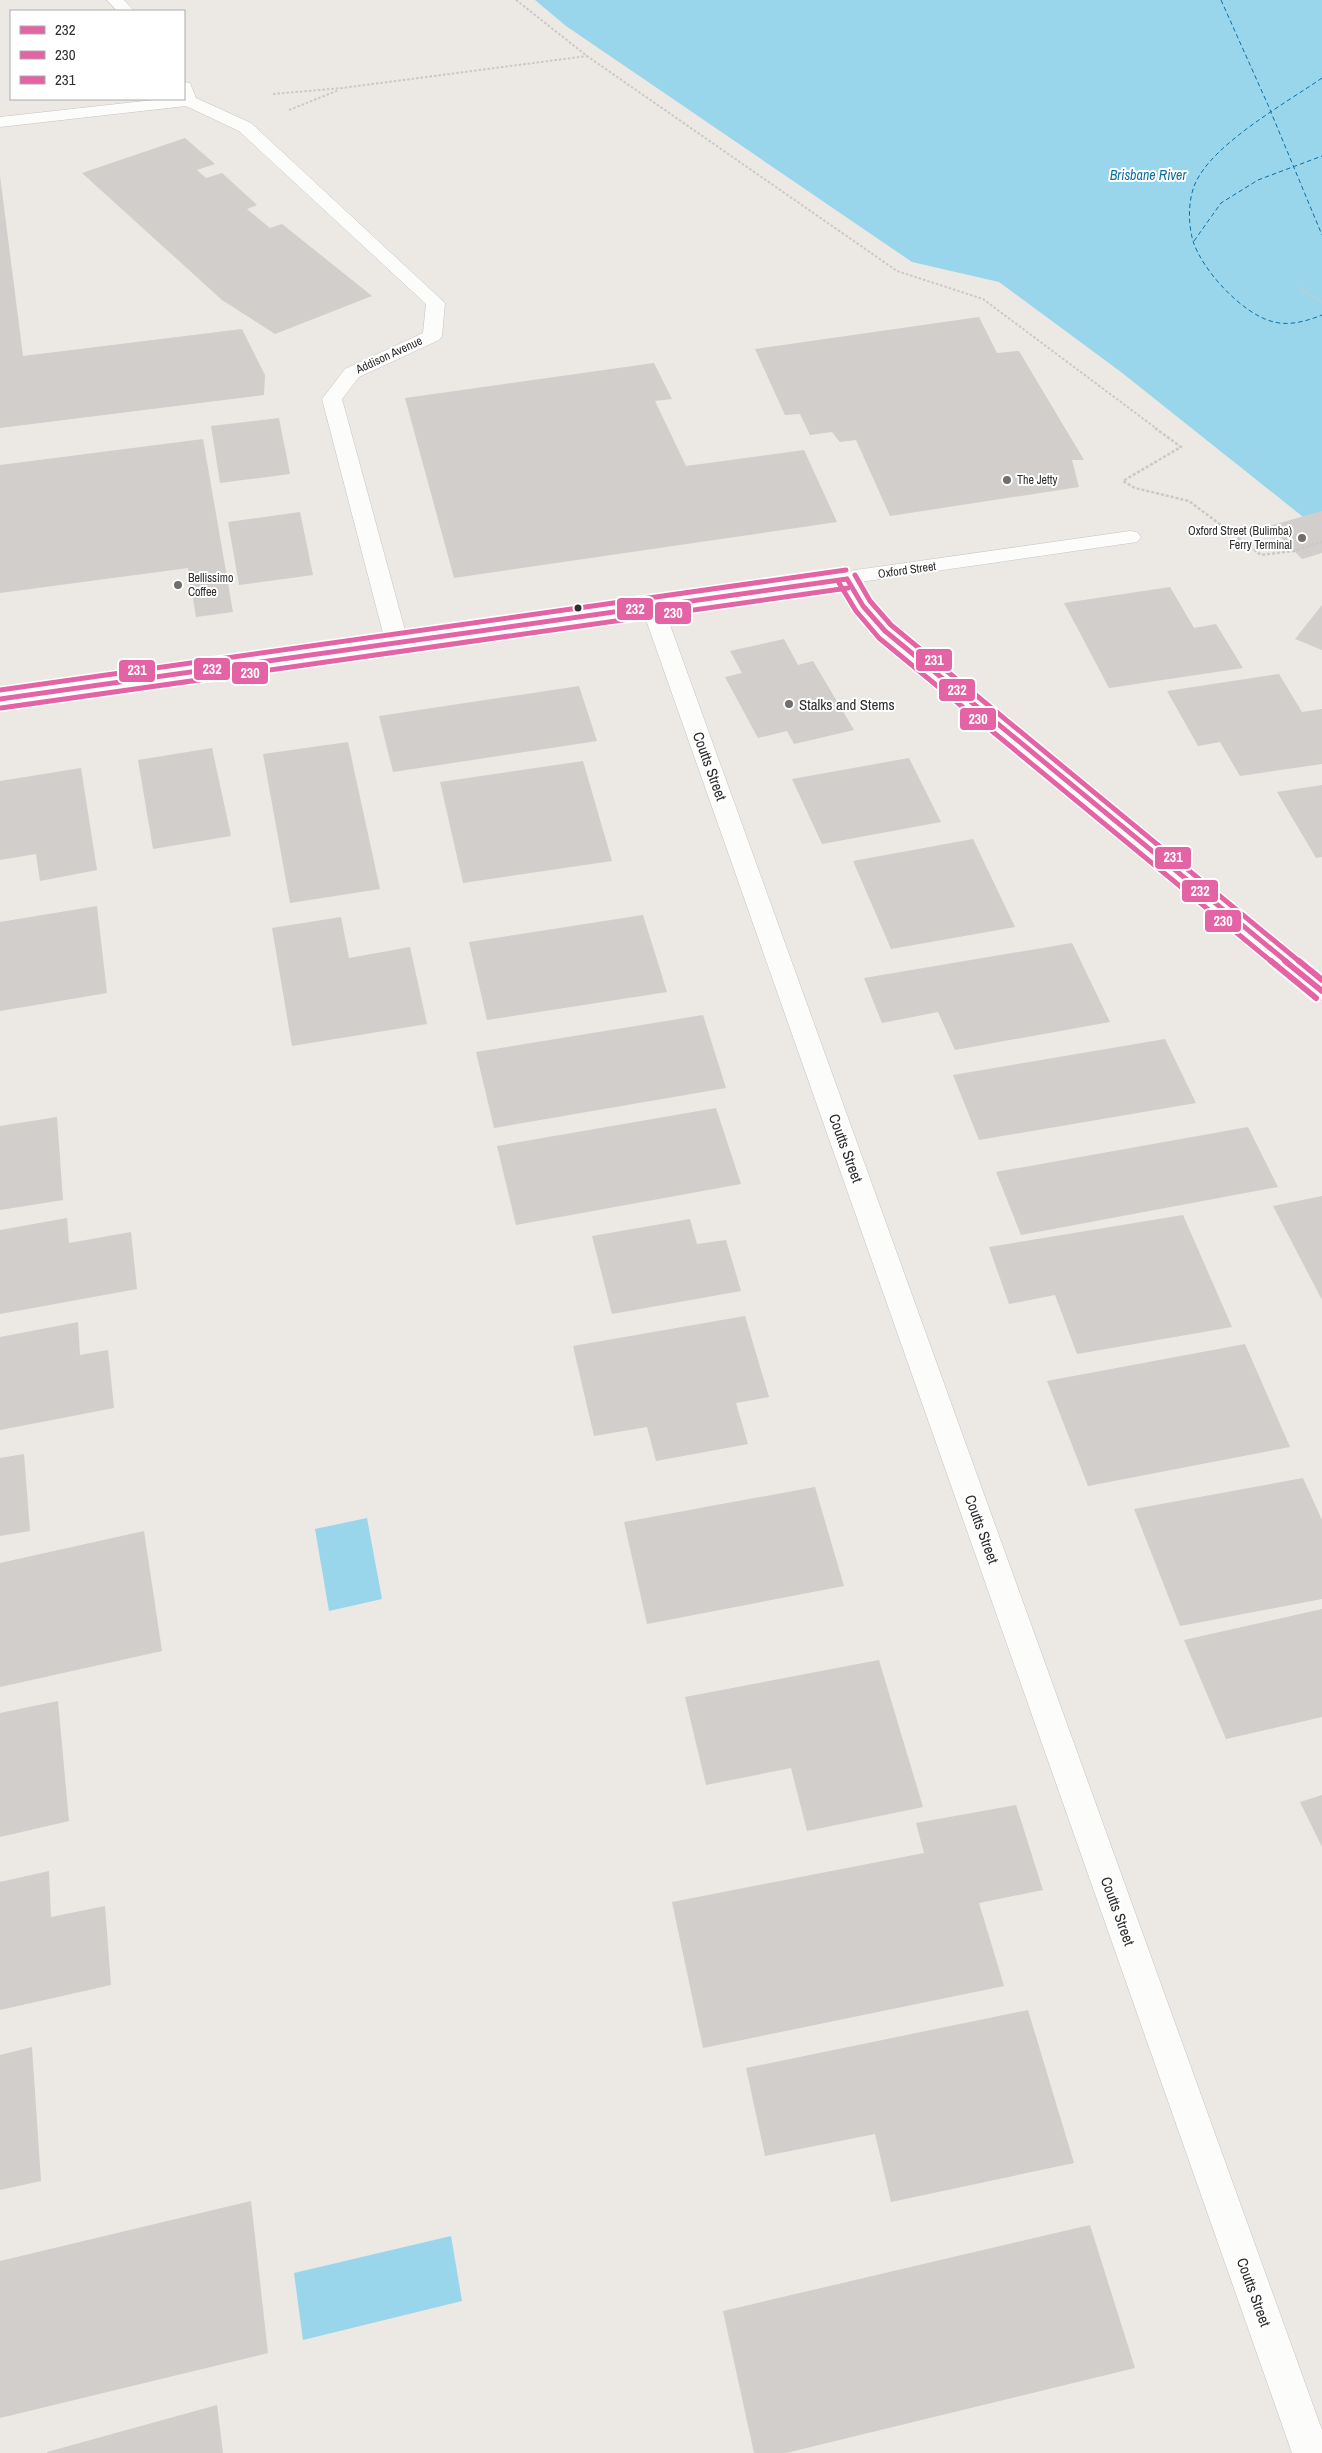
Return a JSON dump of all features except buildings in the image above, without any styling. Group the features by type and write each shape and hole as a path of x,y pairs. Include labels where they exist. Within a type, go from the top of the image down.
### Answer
{"street":[{"path":"115,0 125,10"},
{"name":"Addison Avenue","path":"186,94 245,127 436,304 432,336 352,373 332,399 397,643"},
{"path":"0,122 146,100"},
{"name":"Oxford Street","path":"0,698 847,579 1130,537"},
{"path":"847,579 863,606 885,631 1322,991"},
{"name":"Coutts Street","path":"652,606 1311,2453"}],"path":[{"path":"516,0 587,56 897,271 983,298 1181,447 1123,481 1135,488 1189,501 1261,555 1293,551 1322,542"},
{"path":"265,95 342,88 587,56"},
{"path":"245,127 342,88"},
{"path":"1298,287 1322,302"}],"water":[{"name":"Brisbane River","path":"535,0 1322,0 1322,532 1121,372 999,282 912,262 566,26"},
{"path":"367,1518 382,1599 329,1611 315,1529"},
{"path":"451,2236 462,2301 303,2340 294,2273"}],"ferry route":[{"path":"1221,0 1271,112"},
{"path":"1271,112 1322,78"},
{"path":"1271,112 1294,167"},
{"path":"1271,112 1233,139 1204,169 1195,184 1191,197 1191,234 1198,253 1214,278 1237,301 1262,318 1286,323 1298,322 1322,315"},
{"path":"1294,167 1322,156"},
{"path":"1194,241 1221,203 1258,180 1294,167"},
{"path":"1294,167 1322,235"}],"transit line":[{"name":"231","path":"0,690 846,570"},
{"name":"231","path":"855,575 870,601 891,625 1322,980"},
{"name":"232","path":"847,579 863,606 885,631 1322,991"},
{"name":"232","path":"0,699 847,579"},
{"name":"230","path":"839,583 856,611 879,638 1316,998"},
{"name":"230","path":"1,708 848,588"}],"place":[{"name":"The Jetty","path":"1007,480"},
{"name":"Oxford Street (Bulimba) Ferry Terminal","path":"1302,538"},
{"name":"Bellissimo Coffee","path":"178,585"},
{"name":"Stalks and Stems","path":"789,704"}]}
